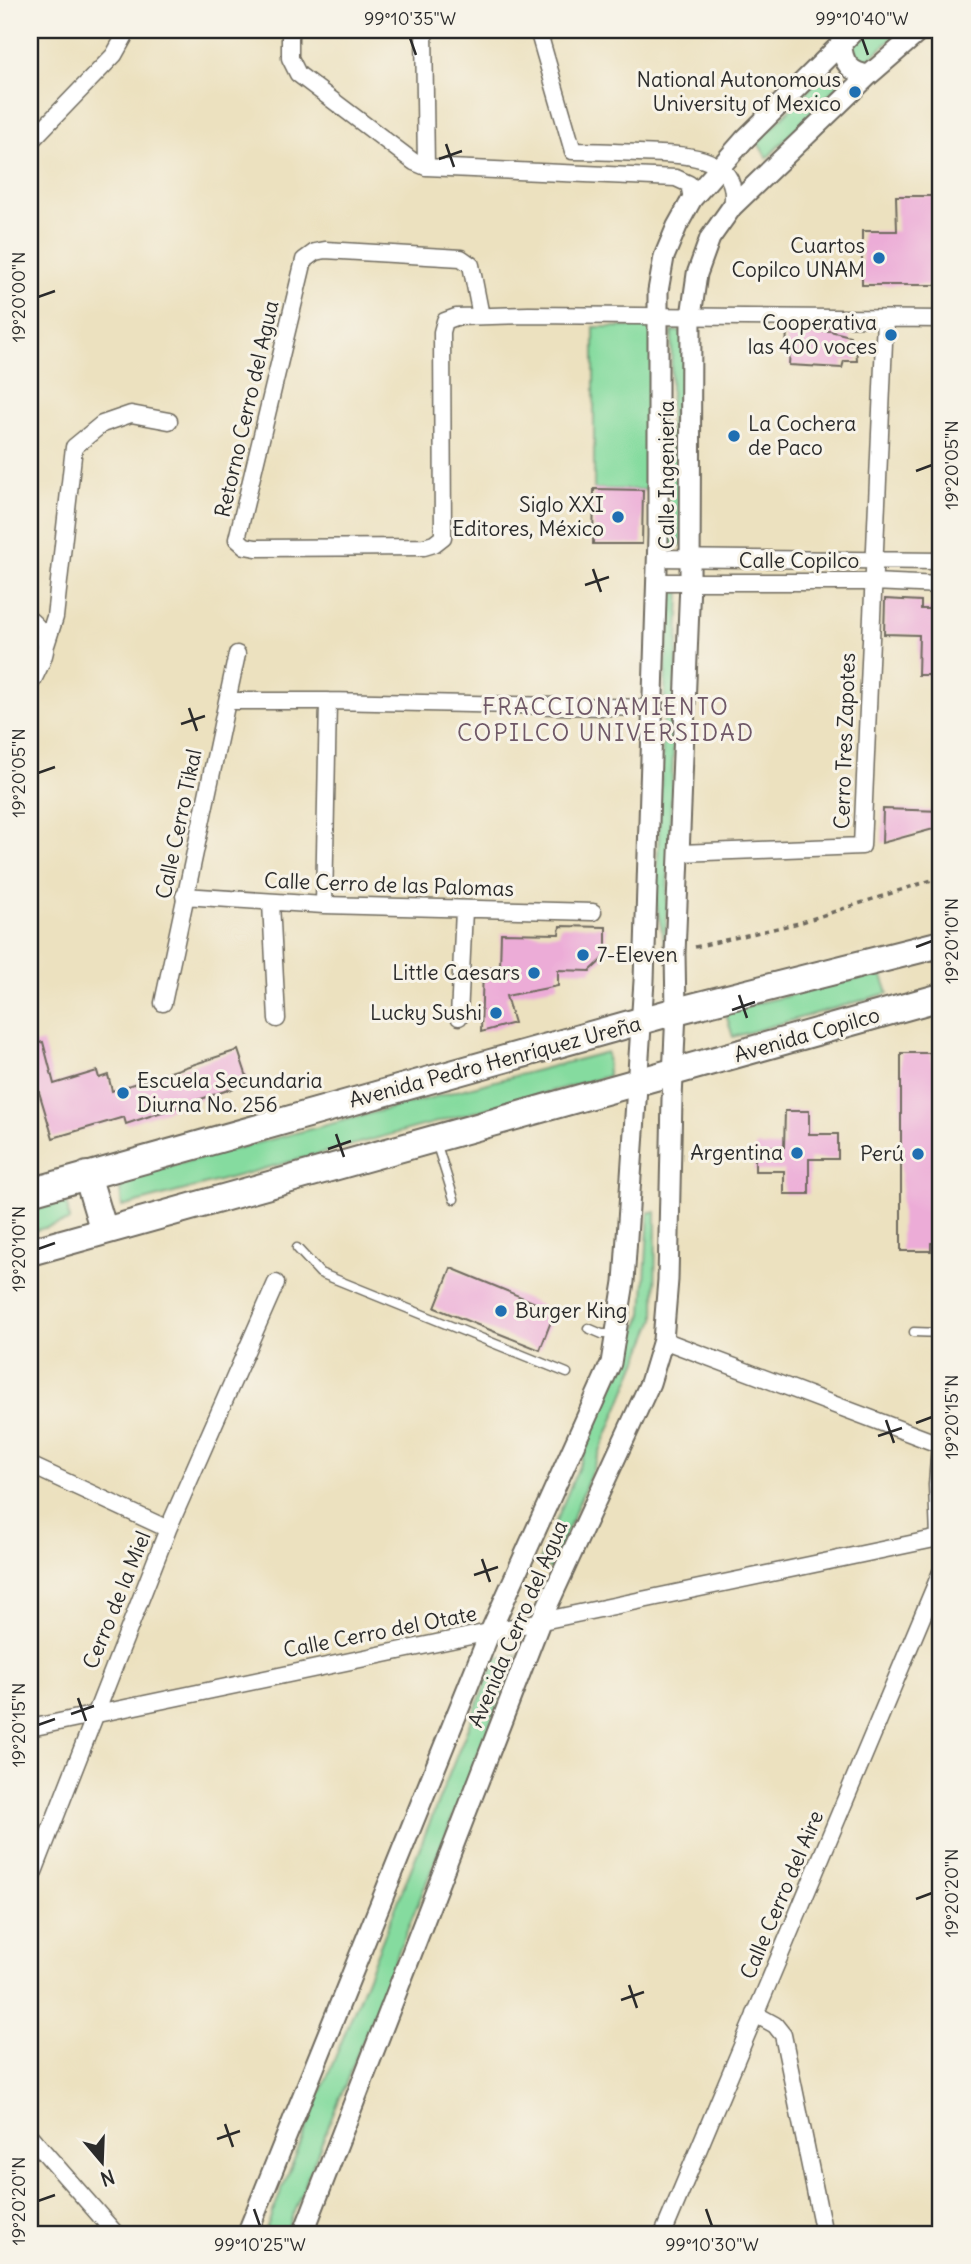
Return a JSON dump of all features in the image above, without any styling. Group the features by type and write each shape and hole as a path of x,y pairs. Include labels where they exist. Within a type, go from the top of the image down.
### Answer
{"main road":[{"path":"676,1012 941,944"},
{"name":"Avenida Copilco","path":"672,1073 941,997"},
{"name":"Avenida Pedro Henríquez Ureña","path":"30,1192 676,1012"},
{"path":"30,1252 672,1073"},
{"path":"87,1175 104,1231"}],"street":[{"path":"32,140 114,55 128,30"},
{"path":"290,30 289,58 298,74 414,162 426,167 676,178 689,184 692,199"},
{"path":"424,30 426,167"},
{"path":"538,30 573,150 698,158 719,167 732,185 732,207"},
{"name":"Calle Ingeniería","path":"676,1012 675,954 690,582 691,316 697,274 710,238 732,207 869,75 921,30"},
{"path":"849,37 844,60 854,72 869,75"},
{"name":"Calle Ingeniería","path":"641,1022 657,558 657,316 664,257 692,199 719,167 849,37"},
{"name":"Retorno Cerro del Agua","path":"481,316 471,265 461,258 325,250 315,252 304,260 237,539 245,546 256,548 424,547 443,537 442,332 445,321 456,317 941,319"},
{"path":"872,582 885,319"},
{"path":"31,685 44,656 55,617 74,447 102,424 131,414 169,421"},
{"name":"Calle Copilco","path":"657,558 941,561"},
{"name":"Calle Copilco","path":"656,582 872,582 941,585"},
{"name":"Cerro Tres Zapotes","path":"680,853 862,846 872,582"},
{"path":"32,622 55,617"},
{"path":"32,622 43,631 46,645"},
{"name":"Calle Cerro Tikal","path":"163,1003 237,654"},
{"path":"227,701 652,708"},
{"path":"324,905 328,701"},
{"name":"Calle Cerro de las Palomas","path":"184,896 271,903 593,912"},
{"path":"271,903 277,1019"},
{"path":"459,1017 464,910"},
{"path":"643,950 658,959 675,954"},
{"name":"Avenida Cerro del Agua","path":"303,2234 540,1622 650,1383 663,1340 668,1280 672,1073 676,1012"},
{"name":"Avenida Cerro del Agua","path":"247,2234 490,1632 611,1363 624,1282 641,1022"},
{"name":"Cerro de la Miel","path":"30,1882 168,1529 276,1283"},
{"path":"663,1340 941,1445 937,1485 940,1540"},
{"name":"Cerro de la Miel","path":"30,1465 168,1529"},
{"name":"Calle Cerro del Otate","path":"30,1728 444,1639 490,1632 940,1540"},
{"name":"Calle Cerro del Aire","path":"663,2234 941,1572"},
{"path":"755,2014 775,2025 783,2035 824,2234"},
{"path":"30,2136 116,2234"}],"lane":[{"path":"435,1139 454,1199"},
{"path":"297,1248 320,1273 567,1373"},
{"path":"588,1328 602,1334 616,1334"},
{"path":"914,1332 941,1334"}],"path":[{"path":"695,947 799,923 941,877"}],"green space":[{"path":"870,30 902,30 861,66 853,46"},
{"path":"828,69 842,81 767,158 758,143"},
{"path":"594,327 652,327 652,490 594,489"},
{"path":"672,331 685,332 682,545 668,543"},
{"path":"680,592 665,946 656,902 669,593"},
{"path":"881,973 888,993 733,1037 725,1011"},
{"path":"607,1052 608,1076 122,1207 119,1179"},
{"path":"67,1201 69,1221 30,1232 30,1210"},
{"path":"649,1212 656,1212 655,1319 551,1570 540,1559 643,1314"},
{"path":"518,1655 285,2234 264,2234 496,1658"}],"building":[{"path":"896,196 941,196 941,285 862,285 862,231 897,231"},
{"path":"787,330 830,331 850,336 850,344 856,344 857,361 844,361 842,368 789,365"},
{"name":"Siglo XXI Editores, México","path":"594,489 643,490 642,544 593,544"},
{"path":"885,599 921,601 921,609 941,609 941,675 918,675 919,635 884,634"},
{"path":"883,809 941,811 941,827 882,843"},
{"path":"560,926 606,927 606,956 590,971 558,970 558,986 506,996 514,1023 481,1032 483,968 500,968 501,933 559,934"},
{"path":"43,1042 54,1084 97,1071 99,1078 108,1075 112,1091 238,1050 249,1083 126,1124 124,1117 53,1138 35,1079 30,1080 30,1045"},
{"name":"Perú","path":"901,1053 932,1053 932,1065 936,1066 935,1243 931,1243 931,1251 901,1251"},
{"name":"Argentina","path":"785,1111 809,1111 809,1134 838,1134 838,1159 809,1159 809,1194 784,1194 784,1171 755,1171 755,1146 784,1147"},
{"path":"451,1268 555,1311 540,1350 435,1308"}],"place":[{"name":"National Autonomous University of Mexico","path":"855,92"},
{"name":"Cuartos Copilco UNAM","path":"879,258"},
{"name":"Cooperativa las 400 voces","path":"891,335"},
{"name":"La Cochera de Paco","path":"734,436"},
{"name":"Siglo XXI Editores, México","path":"618,517"},
{"name":"7-Eleven","path":"583,955"},
{"name":"Little Caesars","path":"534,973"},
{"name":"Lucky Sushi","path":"496,1013"},
{"name":"Escuela Secundaria Diurna No. 256","path":"123,1093"},
{"name":"Argentina","path":"797,1153"},
{"name":"Perú","path":"918,1154"},
{"name":"Burger King","path":"501,1311"}],"district":[{"name":"FRACCIONAMIENTO COPILCO UNIVERSIDAD","path":"606,720"}]}
